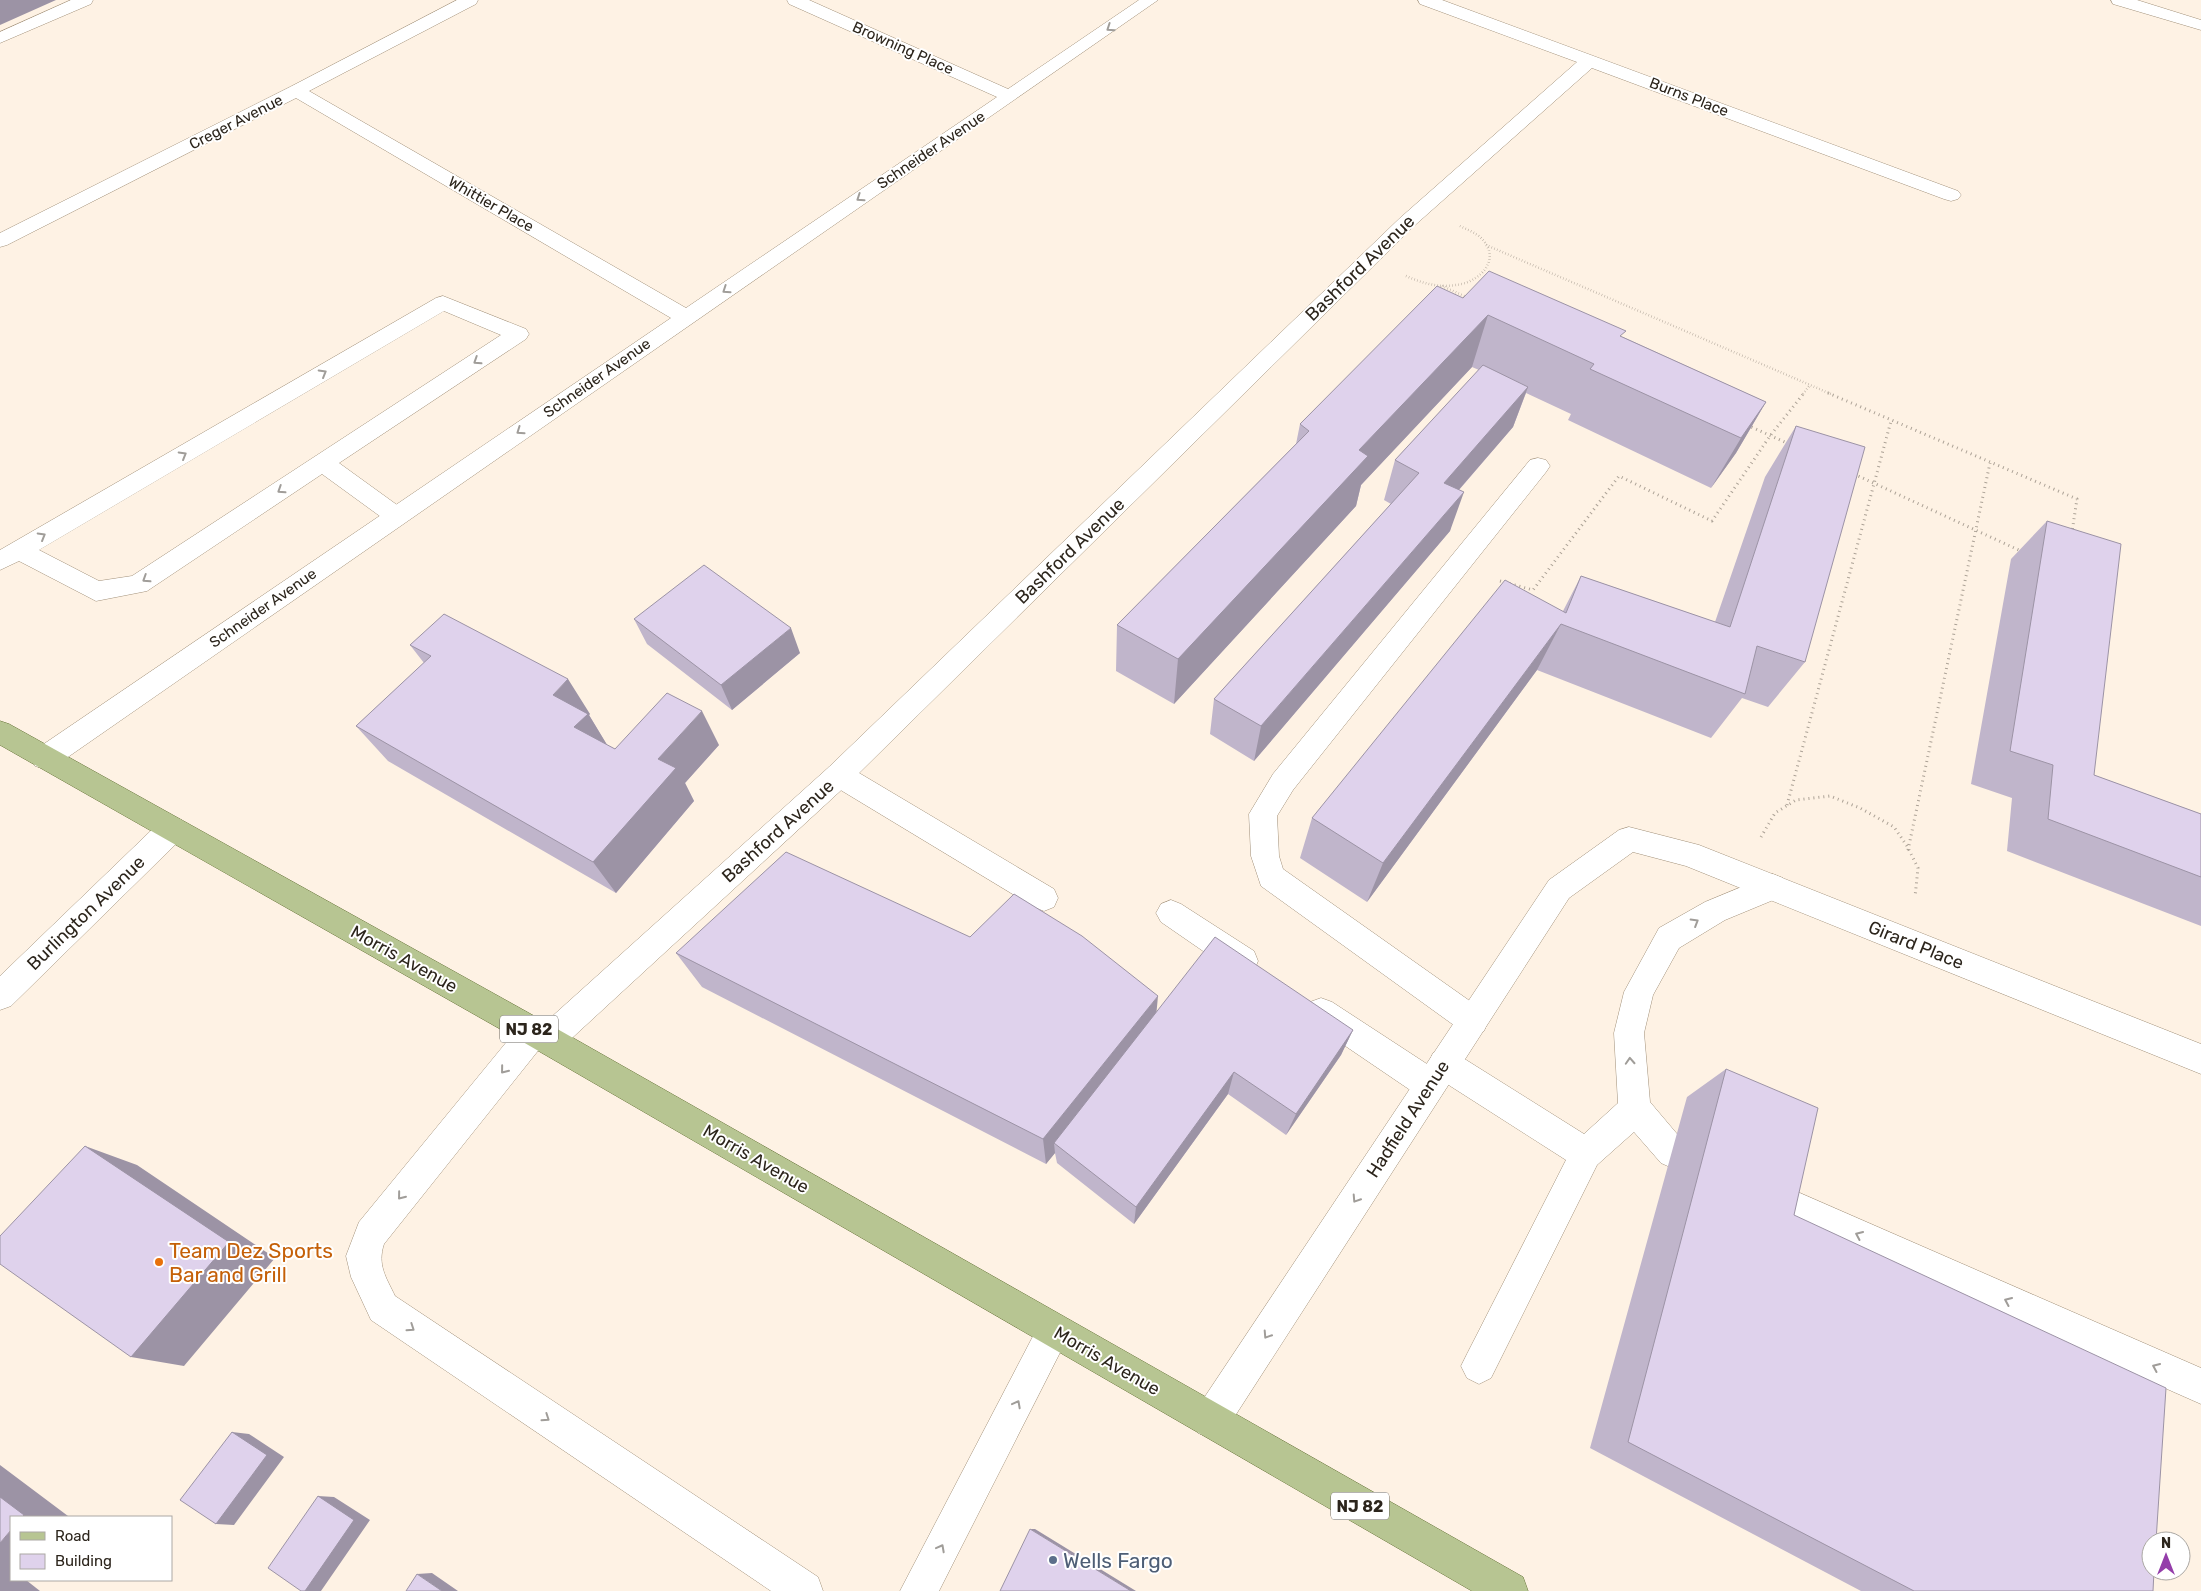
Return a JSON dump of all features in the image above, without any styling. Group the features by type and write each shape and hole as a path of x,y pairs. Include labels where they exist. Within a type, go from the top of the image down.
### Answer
{"main road":[{"name":"Morris Avenue","path":"0,732 541,1036 1509,1591"}],"street":[{"path":"0,38 85,0"},
{"name":"Creger Avenue","path":"0,241 296,91 470,0"},
{"name":"Browning Place","path":"796,0 1010,96"},
{"name":"Schneider Avenue","path":"45,758 685,317 1150,0"},
{"name":"Burns Place","path":"1426,0 1951,195"},
{"path":"2119,0 2201,25"},
{"name":"Bashford Avenue","path":"804,1591 382,1308 368,1277 363,1256 371,1234 541,1036 839,776 1420,210 1590,60"},
{"name":"Whittier Place","path":"296,91 685,317"},
{"path":"443,303 518,334 138,584 96,591 10,555 443,303"},
{"path":"322,463 396,516"},
{"path":"1473,1021 1271,877 1265,856 1262,814 1284,782 1538,466"},
{"path":"839,776 1044,898"},
{"name":"Burlington Avenue","path":"0,996 172,829"},
{"name":"Hadfield Avenue","path":"1211,1420 1559,889 1629,839"},
{"name":"Girard Place","path":"1629,839 1689,854 2201,1059"},
{"path":"1672,1152 1635,1109 1628,1033 1639,992 1669,938 1762,883"},
{"path":"1171,913 1268,978"},
{"path":"1301,999 1586,1154"},
{"path":"1479,1366 1586,1154 1635,1109"},
{"path":"1759,1191 2201,1386"},
{"path":"919,1591 1054,1331"}],"path":[{"path":"1420,210 1473,232 1484,241 1490,253 1490,265 1483,274 1470,282 1442,286"},
{"path":"1486,245 2077,499 2072,534"},
{"path":"1368,260 1412,279 1442,286 1469,298"},
{"path":"1494,587 1500,580 1533,590 1619,476 1712,521 1770,436 1810,385"},
{"path":"1788,805 1892,421"},
{"path":"1744,423 1796,448"},
{"path":"1908,850 1990,463"},
{"path":"1849,472 2019,551 2029,553"},
{"path":"1762,883 1762,835 1775,813 1796,800 1830,796 1853,805 1894,827 1918,868 1908,942"}],"building":[{"path":"1489,271 1626,331 1620,336 1766,402 1741,438 1590,369 1594,364 1488,315 1359,450 1368,456 1178,659 1117,625 1309,431 1300,424 1437,286 1463,298"},
{"path":"1483,365 1528,387 1444,483 1464,492 1261,726 1214,699 1419,473 1395,460"},
{"path":"1796,426 1865,447 1805,662 1757,646 1745,694 1561,624 1383,863 1312,818 1505,580 1566,613 1581,576 1730,627"},
{"path":"2047,521 2121,544 2094,775 2201,814 2201,877 2048,819 2053,765 2010,751"},
{"path":"704,565 791,628 721,685 634,619"},
{"path":"444,614 568,679 553,695 588,714 574,727 615,749 667,693 702,711 658,759 676,768 593,862 356,726 431,656 410,645"},
{"path":"786,852 970,937 1014,894 1082,936 1158,996 1043,1139 676,953"},
{"path":"1215,937 1353,1030 1296,1114 1234,1072 1136,1207 1054,1143"},
{"path":"1726,1069 1818,1108 1794,1215 2166,1388 2157,1531 2141,1531 2141,1581 2154,1581 2153,1591 1914,1591 1628,1442"},
{"name":"Team Dez Sports Bar and Grill","path":"85,1146 229,1242 131,1357 0,1264 0,1236"},
{"path":"232,1432 267,1455 216,1524 180,1500"},
{"path":"318,1496 354,1520 305,1591 301,1591 268,1568"},
{"path":"0,1497 24,1515 10,1516 10,1531 0,1543"},
{"name":"Wells Fargo","path":"1030,1529 1131,1591 1000,1591"},
{"path":"417,1574 442,1591 406,1591"}],"place":[{"name":"Team Dez Sports Bar and Grill","path":"159,1262"},
{"name":"Wells Fargo","path":"1053,1560"}]}
